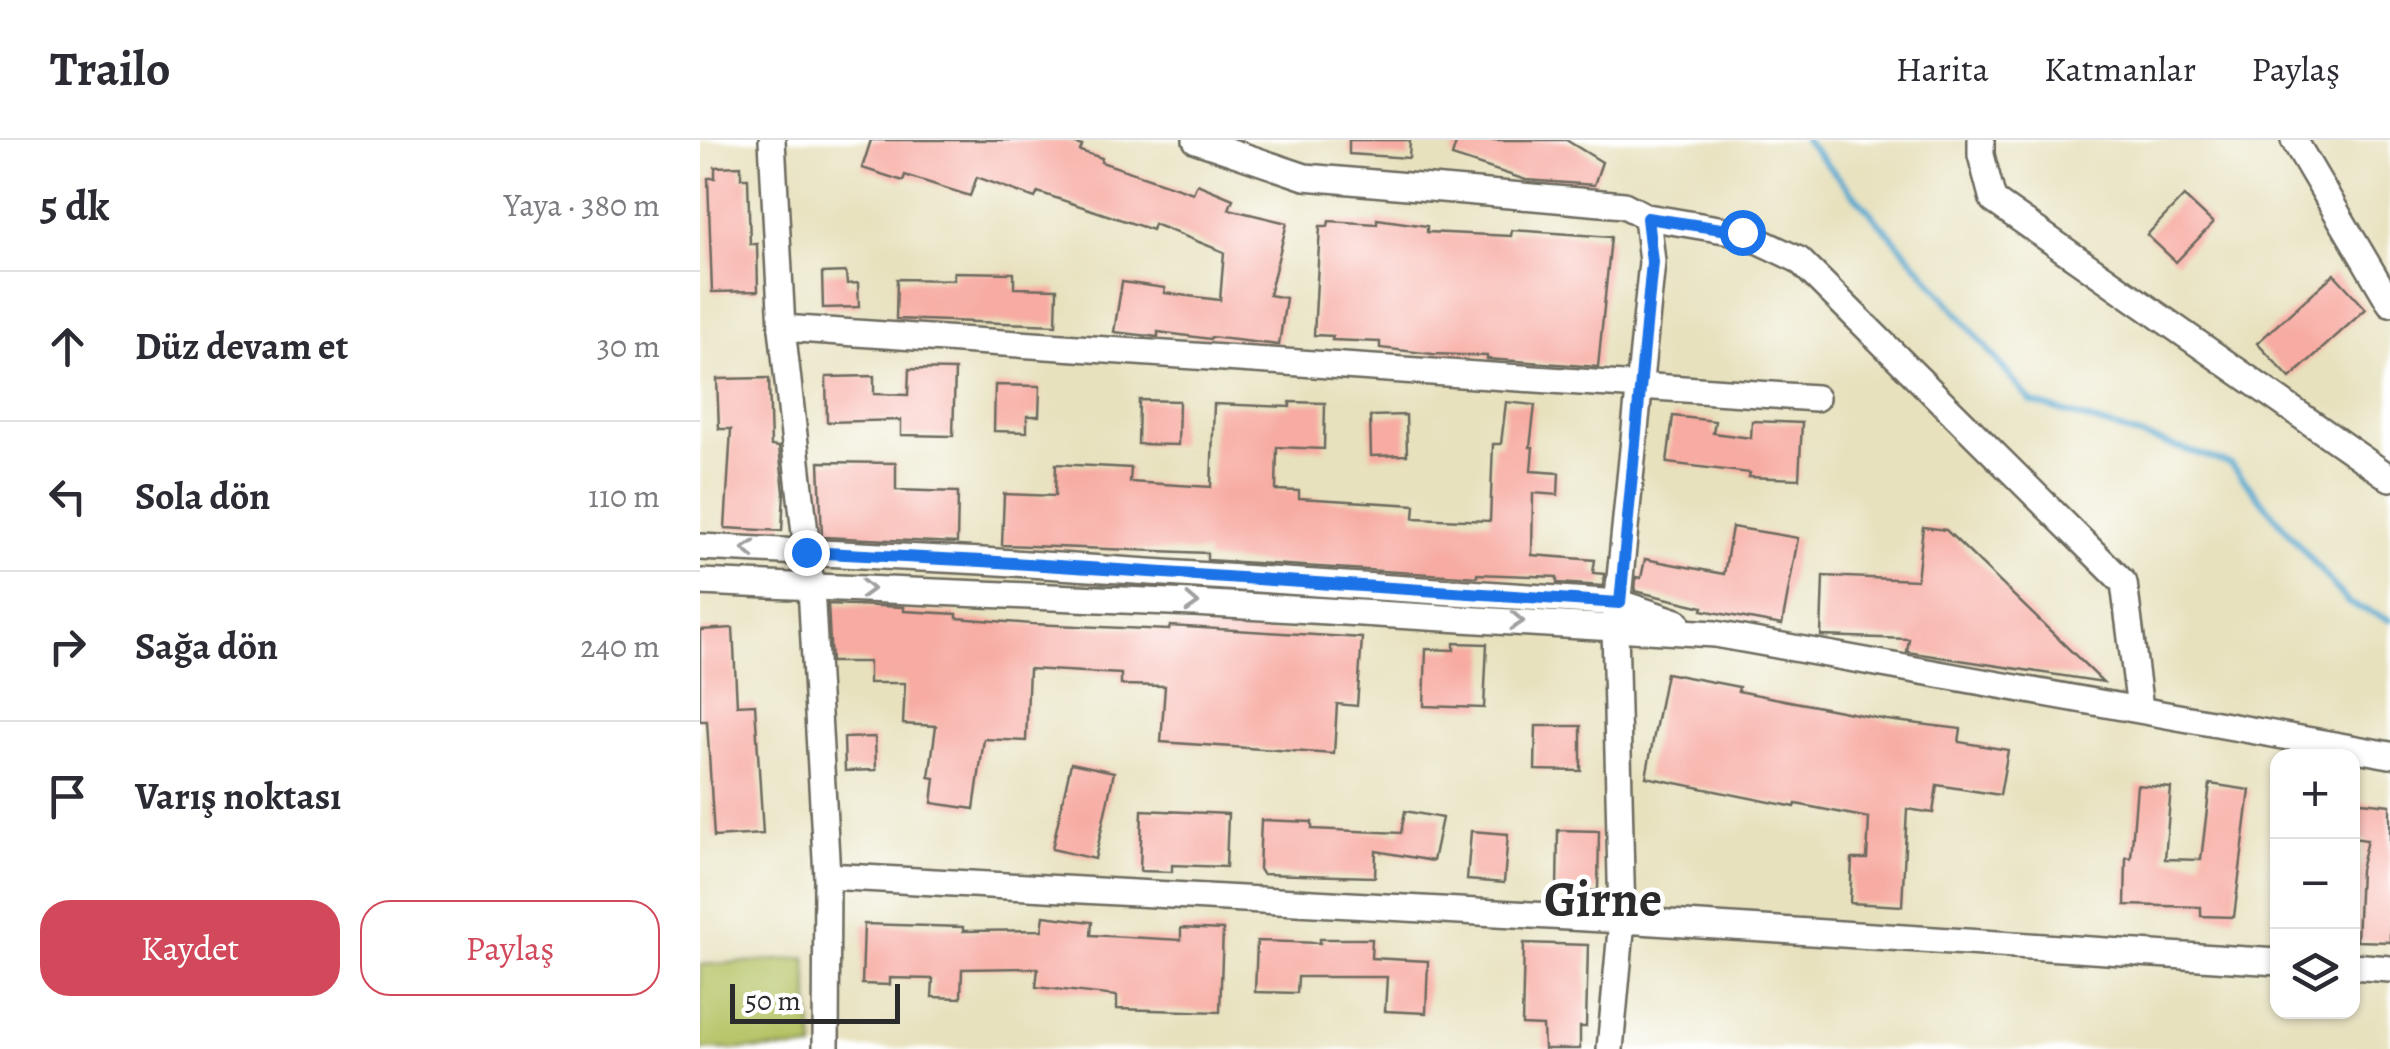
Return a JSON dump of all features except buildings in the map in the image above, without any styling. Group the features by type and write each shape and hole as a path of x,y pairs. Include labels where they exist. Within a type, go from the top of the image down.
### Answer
{"street":[{"path":"772,140 782,328 811,586 827,876 826,1049"},
{"path":"1196,140 1305,176 1624,205 1647,218 1742,232 1799,260 2124,583 2140,708"},
{"path":"1981,140 1992,200 2390,478"},
{"path":"2294,140 2390,303"},
{"path":"1610,1049 1622,920 1618,615 1652,262 1647,218"},
{"path":"782,328 1816,398"},
{"path":"700,547 982,561 1618,615 2390,755"},
{"path":"700,582 1193,603 1618,615"},
{"path":"827,876 1622,920 2270,961"},
{"path":"2360,967 2390,969"}],"green space":[{"path":"806,958 814,1049 700,1049 700,965"}],"waterway":[{"path":"1805,140 1922,270 2031,402 2231,464 2348,603 2390,620"}],"district":[{"name":"Girne","path":"1603,898"}],"route":[{"path":"806,552 1620,603 1652,262 1647,218 1742,232"}]}
